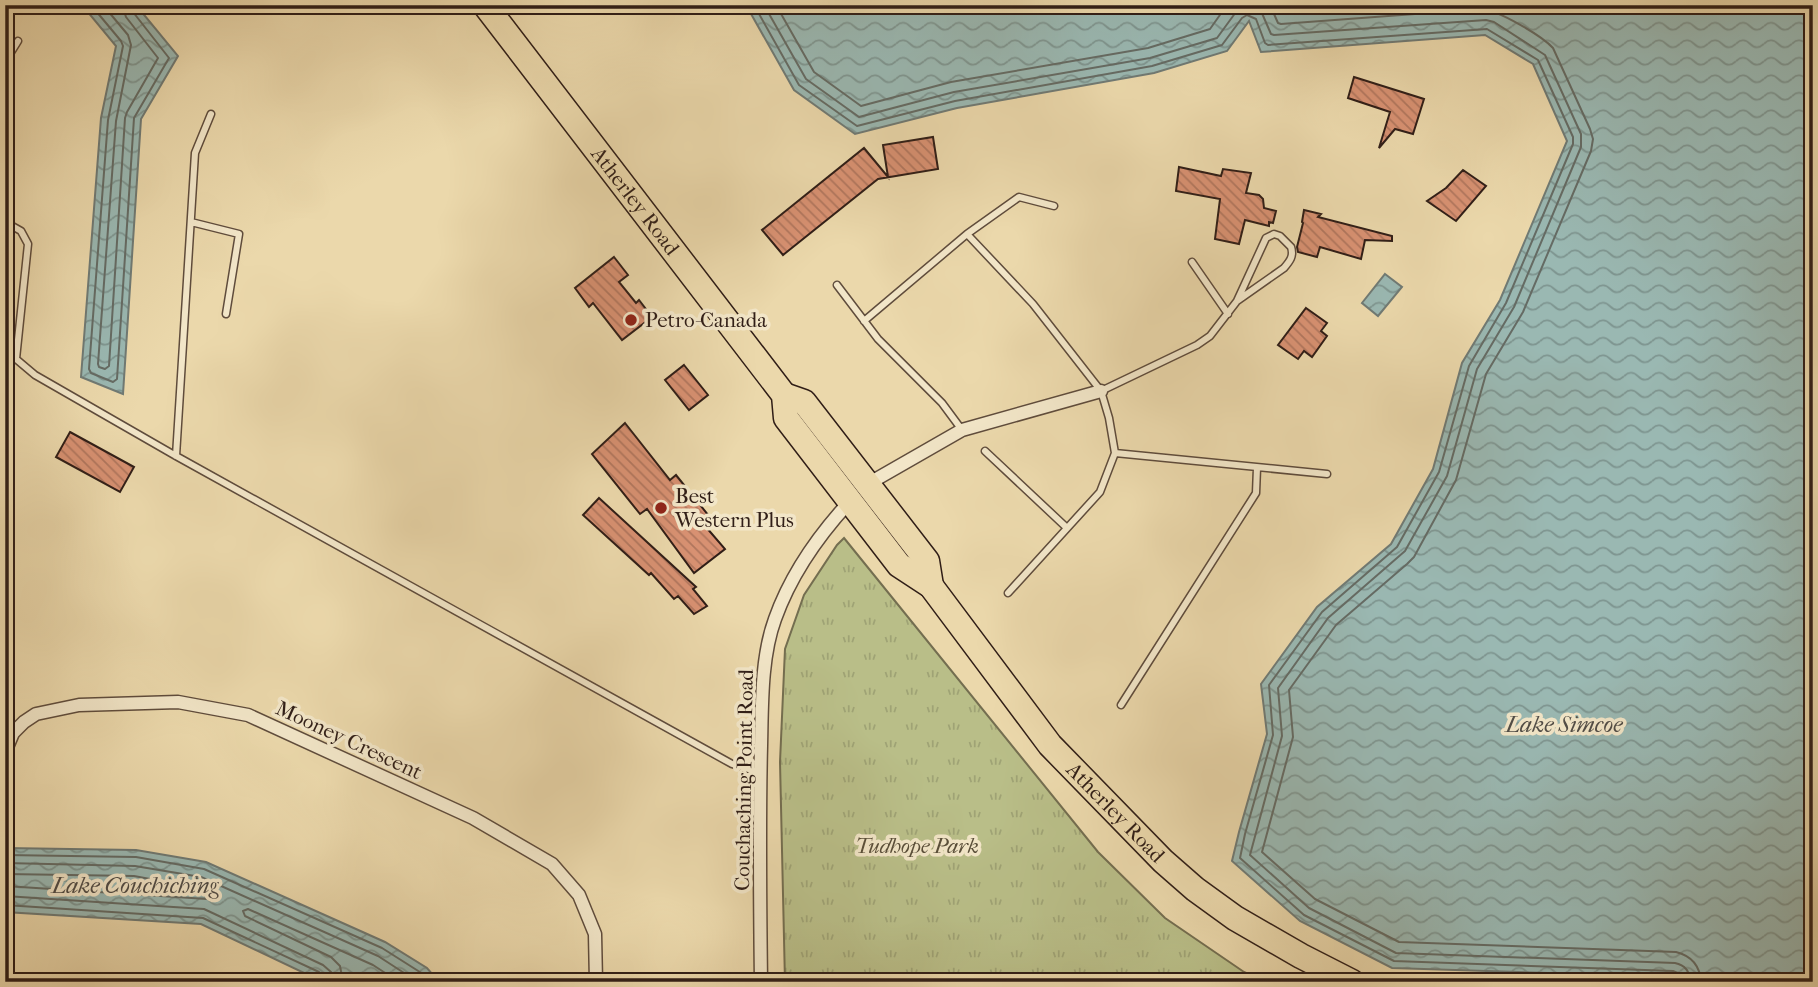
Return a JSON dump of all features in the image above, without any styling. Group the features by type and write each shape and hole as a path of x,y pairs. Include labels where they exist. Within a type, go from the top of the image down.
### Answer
{"highway":[{"name":"Atherley Road","path":"485,5 784,395 804,402 859,492 927,561 931,586 1050,745 1163,861 1195,888 1235,918 1301,957 1352,982"}],"street":[{"path":"859,492 962,430 1101,391"},
{"name":"Couchaching Point Road","path":"761,982 761,773 763,692 769,640 775,619 807,555 859,492"},
{"name":"Mooney Crescent","path":"5,752 13,733 36,714 79,705 178,702 248,715 473,818 552,864 579,895 595,934 596,982"}],"lane":[{"path":"5,62 18,41"},
{"path":"176,456 195,153 211,114"},
{"path":"864,321 967,234 1019,197 1054,206"},
{"path":"5,222 21,231 27,244 16,359"},
{"path":"191,222 239,234 226,314"},
{"path":"967,234 1033,304 1101,391 1115,453 1100,492 1008,593"},
{"path":"1101,391 1197,345 1210,336 1237,301 1266,238 1274,234 1280,236 1291,247 1292,256 1289,262 1237,301"},
{"path":"1192,262 1228,314"},
{"path":"837,285 878,339 942,403 962,430"},
{"path":"5,357 16,359 35,375 176,456 732,764 761,773"},
{"path":"985,451 1068,528"},
{"path":"1115,453 1326,474"},
{"path":"1121,705 1256,493 1256,468"}],"green space":[{"name":"Tudhope Park","path":"844,538 1098,852 1165,918 1244,972 1265,982 785,982 780,762 785,649 804,595"}],"water":[{"path":"82,5 136,5 178,56 141,119 123,394 81,377 101,118 116,46"},
{"name":"Lake Simcoe","path":"746,5 1813,5 1813,982 1703,982 1697,979 1392,968 1300,921 1232,861 1267,734 1261,684 1317,607 1391,544 1433,469 1462,363 1500,300 1567,141 1533,64 1485,35 1261,52 1249,21 1227,51 1154,73 957,108 855,134 794,90"},
{"path":"1385,274 1402,287 1378,316 1362,303"},
{"name":"Lake Couchiching","path":"5,848 136,850 206,862 385,942 427,968 439,982 323,982 201,924 5,912"}],"building":[{"path":"1354,77 1424,99 1413,134 1395,129 1379,148 1390,112 1348,98"},
{"path":"933,137 938,169 878,179 783,255 762,230 864,148 888,177 883,145"},
{"path":"1179,167 1221,176 1223,169 1251,173 1246,193 1259,195 1263,199 1264,208 1276,211 1273,223 1269,222 1269,226 1245,220 1239,244 1215,239 1220,199 1176,191"},
{"path":"1463,170 1486,186 1456,221 1427,201 1446,188"},
{"path":"1304,210 1321,214 1318,217 1392,236 1392,241 1365,240 1361,259 1320,247 1317,257 1298,252"},
{"path":"614,257 628,275 619,282 636,303 639,300 652,317 622,340 593,303 589,307 575,288"},
{"path":"1306,308 1327,323 1321,331 1327,336 1312,357 1304,351 1298,359 1278,345"},
{"path":"684,365 708,395 689,410 665,380"},
{"path":"625,423 670,480 676,475 713,521 706,527 725,549 694,573 647,509 640,514 592,454"},
{"path":"70,432 134,467 120,492 56,457"},
{"path":"599,498 696,587 693,589 707,606 694,614 678,596 674,599 651,573 649,575 583,515"}],"place":[{"name":"Petro-Canada","path":"631,320"},
{"name":"Best Western Plus","path":"661,508"}]}
